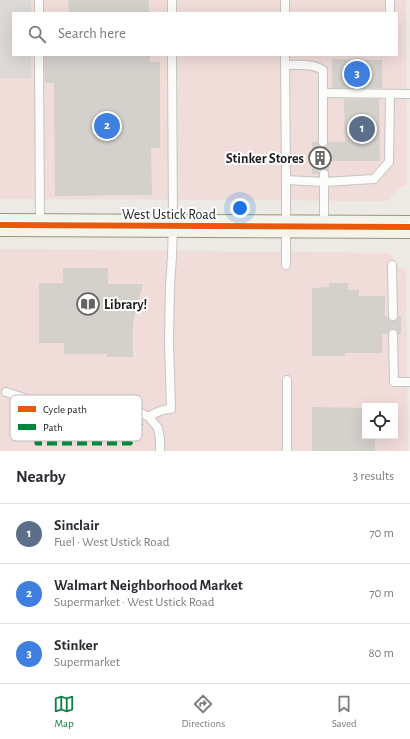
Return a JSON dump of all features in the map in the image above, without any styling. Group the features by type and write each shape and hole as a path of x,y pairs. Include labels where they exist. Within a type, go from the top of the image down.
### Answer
{"main road":[{"name":"West Ustick Road","path":"0,225 410,227"}],"lane":[{"path":"39,0 39,12"},
{"path":"172,0 172,12"},
{"path":"285,0 285,12"},
{"path":"390,0 390,12"},
{"path":"39,56 40,226"},
{"path":"149,417 155,413 171,409 169,341 173,226 172,56"},
{"path":"285,56 286,265"},
{"path":"285,65 312,65 323,70 323,142"},
{"path":"323,93 410,94"},
{"path":"286,180 324,178 374,179 389,162 390,94"},
{"path":"324,178 324,226"},
{"path":"392,265 393,316"},
{"path":"393,334 394,382 410,382"},
{"path":"287,380 287,451"},
{"path":"6,392 15,395"},
{"path":"142,414 149,417 158,428 160,451"}],"shaded area":[{"path":"0,0 31,0 31,12 12,12 12,56 31,56 31,78 0,78"},
{"path":"31,0 406,0 407,180 405,186 399,188 392,195 390,200 384,201 0,199 0,78 31,78 31,56 398,56 398,12 31,12"},
{"path":"0,249 390,253 398,266 406,270 408,451 0,451"}],"building":[{"path":"68,0 149,0 149,12 69,12"},
{"path":"44,56 150,56 150,62 160,62 160,148 151,148 152,195 55,196 54,83 45,83"},
{"path":"332,59 382,60 382,88 332,88"},
{"path":"344,99 379,99 380,161 329,161 329,172 324,169 319,171 319,174 312,174 312,142 318,142 320,147 323,147 328,145 328,142 345,142"},
{"name":"Library!","path":"63,268 108,268 108,284 143,284 133,323 133,357 107,357 107,354 64,354 64,343 39,343 39,283 63,283"},
{"path":"329,283 348,283 348,290 359,290 359,296 385,296 385,316 388,316 390,321 393,321 398,319 398,316 401,316 401,334 398,334 397,331 393,329 390,330 388,334 382,334 382,353 345,353 345,356 312,356 312,288 329,287"},
{"path":"312,407 362,408 362,439 375,439 375,451 312,451"}],"marked path":[{"path":"37,441 37,443 130,443 131,441"}],"cycle path":[{"path":"0,225 410,227"}],"place":[{"name":"Stinker","path":"357,74"},
{"name":"Walmart Neighborhood Market","path":"107,126"},
{"name":"Sinclair","path":"362,129"},
{"name":"Stinker Stores","path":"320,158"},
{"name":"Library!","path":"88,304"}]}
